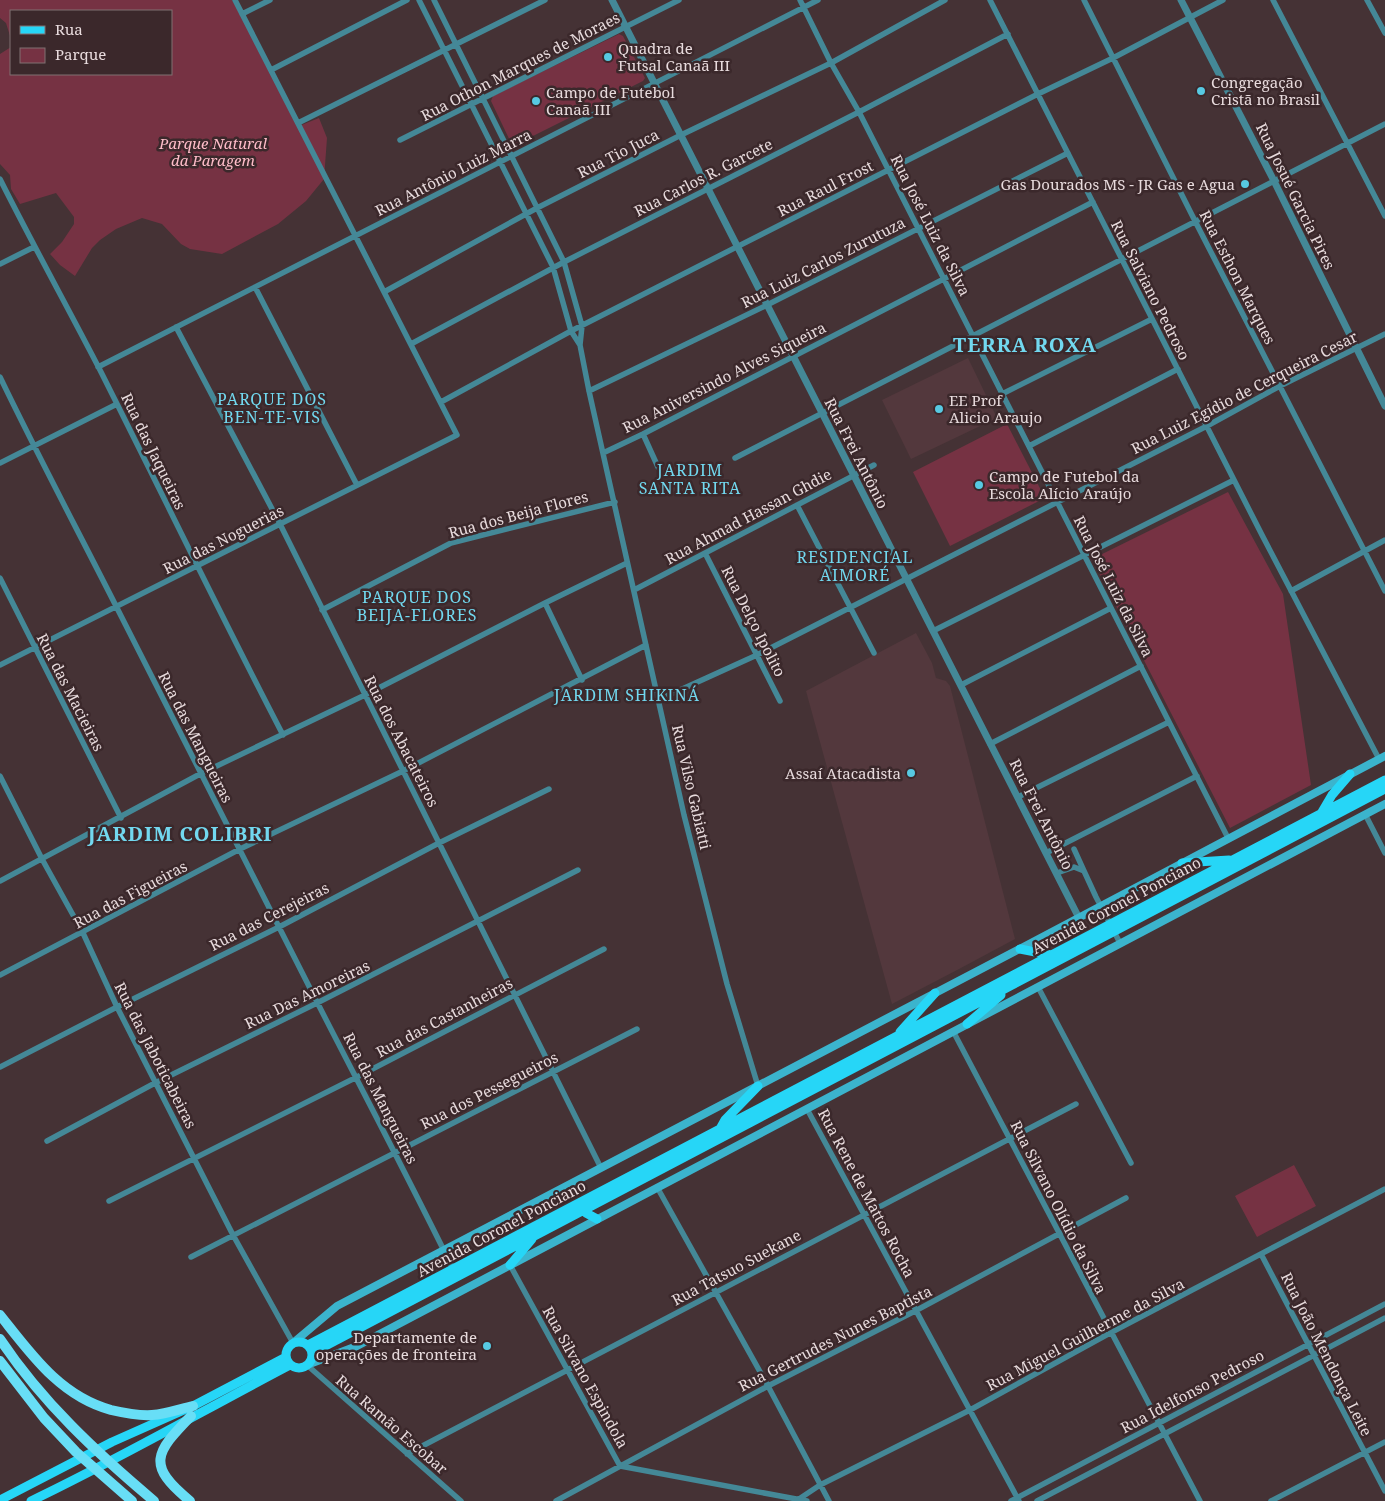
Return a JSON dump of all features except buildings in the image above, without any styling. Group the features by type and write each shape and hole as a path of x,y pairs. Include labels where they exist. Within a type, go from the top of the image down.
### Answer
{"highway":[{"path":"0,1315 45,1371 69,1391 92,1403 116,1411 140,1415 153,1415 193,1406"},
{"path":"0,1339 46,1399 107,1461 154,1501"},
{"path":"0,1361 57,1432 76,1452 132,1501"},
{"path":"190,1501 174,1488 165,1477 160,1466 160,1456 163,1448 191,1416"}],"main road":[{"path":"288,1361 288,1349 293,1343 337,1306 1020,949 1382,757"},
{"path":"1321,813 1332,795 1350,774"},
{"name":"Avenida Coronel Ponciano","path":"310,1349 453,1269 584,1205 719,1129 1051,955 1085,942 1112,928 1232,860 1385,780"},
{"path":"1112,928 1385,789"},
{"path":"288,1361 301,1368 357,1346 1385,804"},
{"path":"1182,862 1232,860"},
{"path":"310,1349 535,1235 584,1205 650,1175 1014,984 1085,942"},
{"path":"1020,949 1051,955"},
{"path":"967,1024 1014,984"},
{"path":"894,1038 935,993"},
{"path":"719,1129 725,1120 758,1086"},
{"path":"584,1205 597,1219"},
{"path":"510,1265 535,1235"},
{"path":"293,1343 301,1342 310,1349 311,1360 307,1365"},
{"path":"0,1500 112,1442 288,1361"},
{"path":"31,1501 122,1456 288,1361"}],"street":[{"path":"235,0 441,402"},
{"path":"242,14 270,0"},
{"path":"271,70 407,0"},
{"name":"Rua Vilso Gabiatti","path":"419,0 553,267 571,331 580,345"},
{"name":"Rua Vilso Gabiatti","path":"434,0 564,262 582,326 580,345 589,392 684,815 727,984 758,1086"},
{"path":"298,123 545,0"},
{"name":"Rua Frei Antônio","path":"612,0 1079,918"},
{"name":"Rua Othon Marques de Moraes","path":"400,140 679,0"},
{"name":"Rua José Luiz da Silva","path":"800,0 944,278 1228,838"},
{"name":"Rua Antônio Luiz Marra","path":"98,367 818,0"},
{"name":"Rua Tio Juca","path":"384,292 537,208 681,134 831,63 945,0"},
{"name":"Rua Salviano Pedroso","path":"990,0 1291,591 1382,757"},
{"name":"Rua Esthon Marques","path":"1084,0 1385,591"},
{"name":"Rua Josué Garcia Pires","path":"1181,0 1274,181 1385,406"},
{"name":"Rua Raul Frost","path":"441,402 571,331 1038,94 1113,58 1222,0"},
{"path":"1273,0 1385,216"},
{"path":"1367,0 1385,33"},
{"name":"Rua Carlos R. Garcete","path":"411,344 553,267 859,112 1008,34"},
{"path":"735,458 1385,124"},
{"name":"Rua Luiz Carlos Zurutuza","path":"589,392 767,305 1068,153"},
{"name":"Rua das Jaqueiras","path":"0,179 117,404 283,735"},
{"name":"Rua Aniversindo Alves Siqueira","path":"603,453 1093,202"},
{"path":"0,264 34,247"},
{"path":"255,287 357,485"},
{"path":"1002,394 1152,319"},
{"name":"Rua dos Abacateiros","path":"176,327 280,524 602,1168"},
{"name":"Rua Luiz Egídio de Cerqueira Cesar","path":"658,700 757,655 1385,334"},
{"path":"1029,446 1178,368"},
{"name":"Rua das Mangueiras","path":"0,377 317,1003 396,1152 453,1269"},
{"name":"Rua das Noguerias","path":"0,665 457,435 441,402"},
{"path":"0,463 117,404"},
{"path":"643,434 658,467"},
{"name":"Rua Ahmad Hassan Ghdie","path":"634,590 874,465"},
{"path":"933,631 1234,480"},
{"name":"Rua dos Beija Flores","path":"322,610 451,543 615,502"},
{"path":"797,506 874,653"},
{"path":"1291,591 1385,540"},
{"name":"Rua Delço Ipolito","path":"705,553 780,701"},
{"path":"0,881 121,818 200,774 365,695 627,562"},
{"name":"Rua das Macieiras","path":"0,578 121,818"},
{"path":"544,603 582,680"},
{"path":"961,685 1111,608"},
{"name":"Rua das Figueiras","path":"0,975 240,849 403,771 582,680 646,645"},
{"path":"990,744 1140,666"},
{"path":"1018,798 1169,722"},
{"name":"Rua das Jaboticabeiras","path":"0,776 42,859 83,933 117,1007 233,1235 293,1343"},
{"path":"1046,852 1197,776"},
{"name":"Rua das Cerejeiras","path":"0,1067 279,927 439,843 549,789"},
{"path":"1365,814 1385,853"},
{"path":"1074,849 1100,906 1120,943"},
{"path":"1057,873 1074,867 1084,871"},
{"name":"Rua Das Amoreiras","path":"47,1141 155,1082 317,1003 578,870"},
{"name":"Rua das Castanheiras","path":"109,1201 357,1077 604,949"},
{"path":"1038,987 1131,1163"},
{"name":"Rua dos Pessegueiros","path":"191,1257 638,1029"},
{"name":"Rua Silvano Olídio da Silva","path":"953,1032 1200,1501"},
{"name":"Rua Tatsuo Suekane","path":"407,1454 1076,1104"},
{"name":"Rua Rene de Mattos Rocha","path":"807,1109 1018,1499"},
{"path":"658,1188 768,1386 829,1501"},
{"name":"Rua Miguel Guilherme da Silva","path":"797,1500 820,1485 970,1410 1110,1332 1385,1189"},
{"name":"Rua Gertrudes Nunes Baptista","path":"556,1501 768,1386 916,1311 1126,1198"},
{"name":"Rua João Mendonça Leite","path":"1261,1254 1385,1491"},
{"name":"Rua Silvano Espindola","path":"510,1265 620,1466 807,1501"},
{"name":"Rua Idelfonso Pedroso","path":"1011,1501 1385,1304"},
{"name":"Rua Idelfonso Pedroso","path":"1037,1501 1385,1318"},
{"name":"Rua Ramão Escobar","path":"307,1365 461,1501"},
{"path":"1271,1501 1385,1442"}],"shaded area":[{"name":"EE Prof Alicio Araujo","path":"968,358 997,418 911,459 882,400"},
{"path":"916,633 932,663 936,678 946,681 950,686 1015,939 892,1004 806,691"}],"green space":[{"name":"Parque Natural da Paragem","path":"0,0 232,0 299,126 319,118 327,138 324,179 306,201 278,224 222,254 190,249 181,244 162,224 142,218 116,229 100,240 92,248 75,276 60,265 50,254 62,242 74,224 74,217 56,193 20,204 11,189 10,175 0,164 0,54 10,48 10,75 172,75 172,10 10,10 10,36 6,23 0,18"},
{"path":"619,34 623,36 645,78 643,81 512,145 491,101 493,96"},
{"name":"Campo de Futebol da Escola Alício Araújo","path":"1007,424 1045,498 950,546 913,472"},
{"path":"1228,492 1283,594 1311,785 1230,828 1092,559"},
{"path":"1294,1165 1316,1206 1257,1237 1235,1196"}],"place":[{"name":"Quadra de Futsal Canaã III","path":"608,57"},
{"name":"Congregação Cristã no Brasil","path":"1201,91"},
{"name":"Campo de Futebol Canaã III","path":"536,101"},
{"name":"Gas Dourados MS - JR Gas e Agua","path":"1245,184"},
{"name":"EE Prof Alicio Araujo","path":"939,409"},
{"name":"Campo de Futebol da Escola Alício Araújo","path":"979,485"},
{"name":"Assaí Atacadista","path":"911,773"},
{"name":"Departamente de operações de fronteira","path":"487,1346"}],"district":[{"name":"TERRA ROXA","path":"1025,344"},
{"name":"PARQUE DOS BEN-TE-VIS","path":"272,408"},
{"name":"JARDIM SANTA RITA","path":"690,479"},
{"name":"RESIDENCIAL AIMORÉ","path":"855,566"},
{"name":"PARQUE DOS BEIJA-FLORES","path":"417,606"},
{"name":"JARDIM SHIKINÁ","path":"627,695"},
{"name":"JARDIM COLIBRI","path":"180,833"}]}
